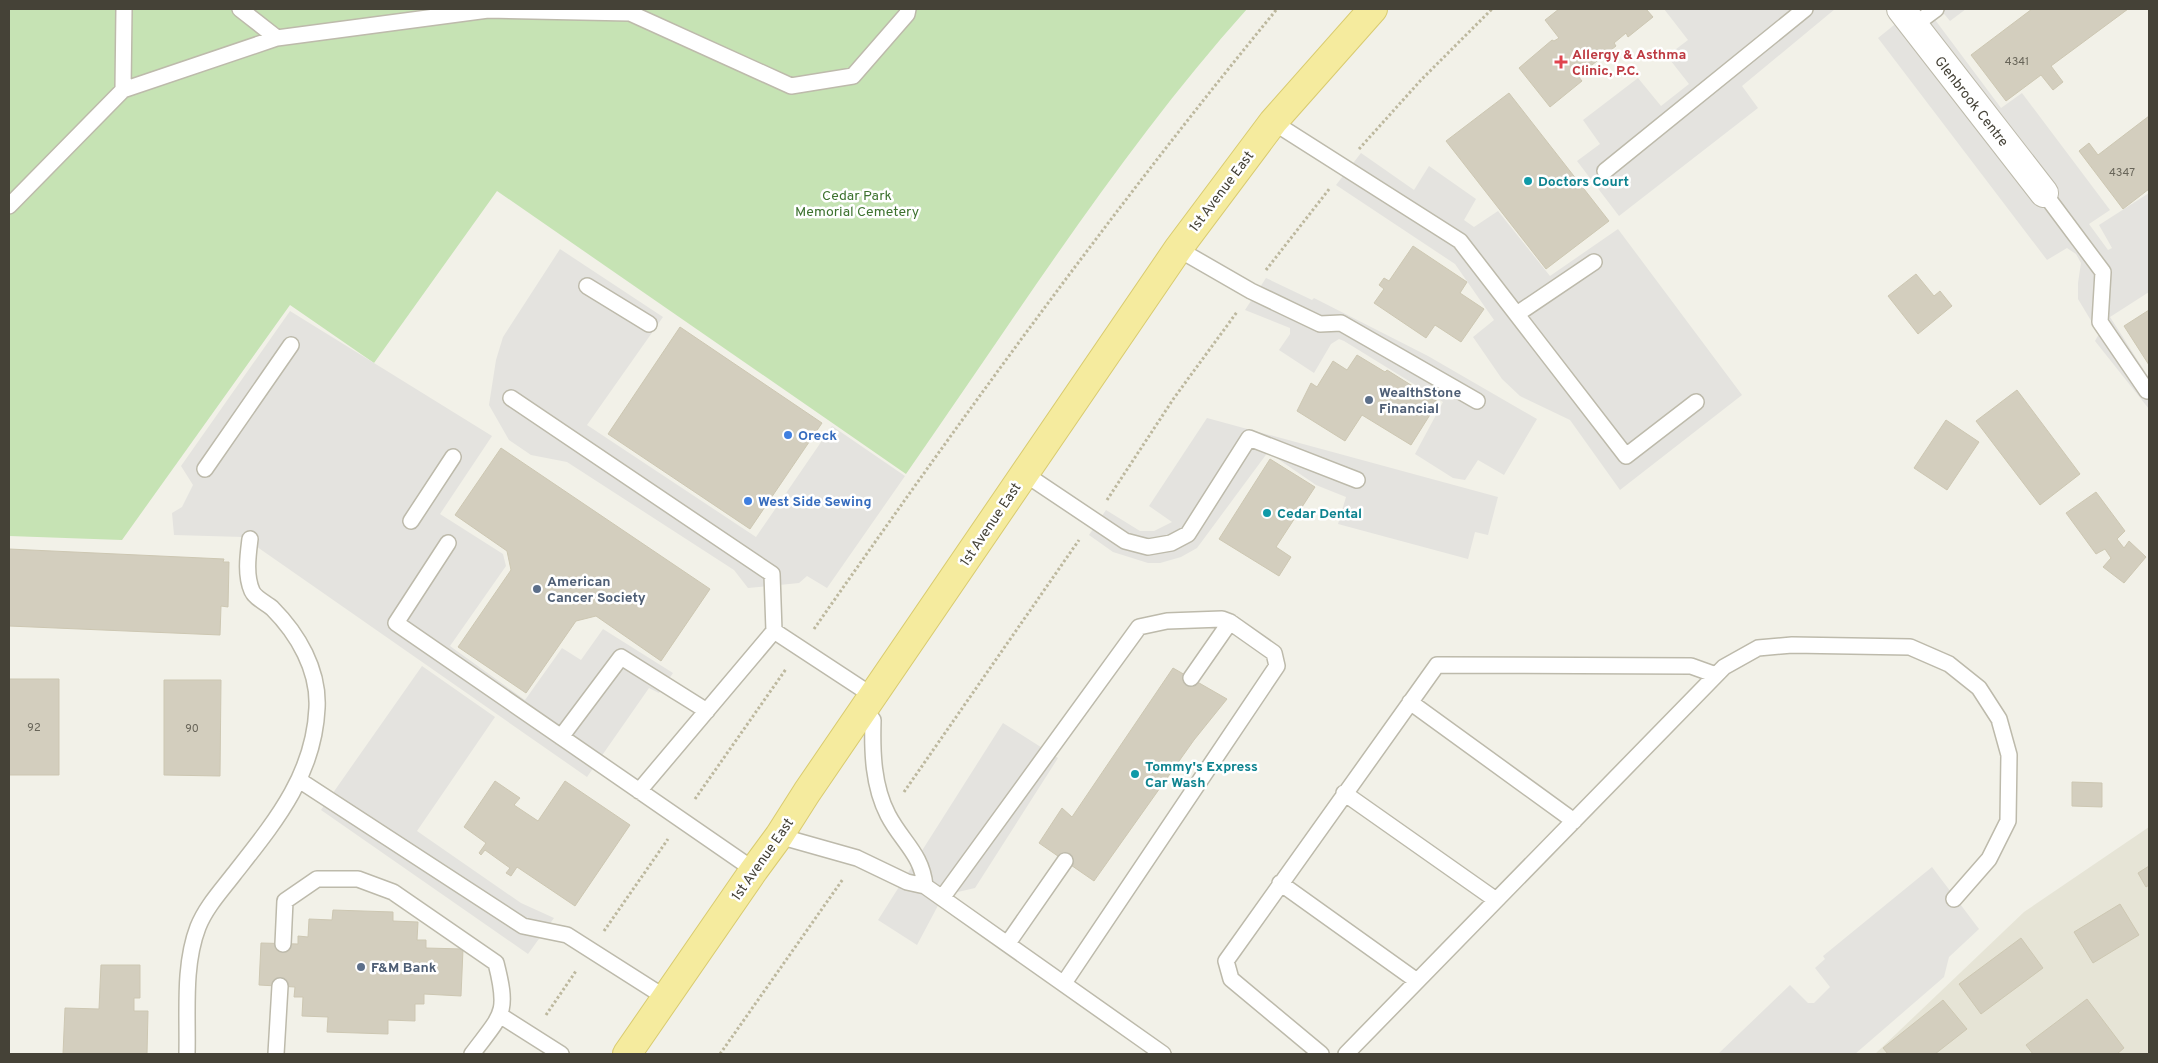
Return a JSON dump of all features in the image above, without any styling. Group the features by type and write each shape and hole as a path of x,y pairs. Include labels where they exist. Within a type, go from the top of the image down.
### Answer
{"main road":[{"name":"1st Avenue East","path":"627,1054 754,870 780,836 868,703 1178,249 1273,122 1372,9"}],"street":[{"name":"Glenbrook Centre","path":"1907,17 2044,193"}],"lane":[{"path":"123,90 124,9"},
{"path":"240,9 277,38"},
{"path":"9,206 123,90 277,38 488,10 630,13 790,86 853,76 907,14 908,9"},
{"path":"1605,171 1805,9"},
{"path":"1907,17 1936,9"},
{"path":"1273,122 1460,241 1626,456 1696,402"},
{"path":"2044,193 2103,272 2100,322 2147,392"},
{"path":"1178,249 1251,291 1320,324 1341,323 1477,401"},
{"path":"1517,314 1594,262"},
{"path":"587,286 649,324"},
{"path":"205,469 291,345"},
{"path":"511,398 772,574 774,632 639,791"},
{"path":"1025,474 1125,541 1148,547 1171,543 1188,534 1248,438 1357,480"},
{"path":"411,521 453,456"},
{"path":"187,1054 190,963 199,926 211,904 293,795 310,748 317,708 312,670 295,635 272,608 252,592 247,564 250,539"},
{"path":"448,543 396,623 754,870"},
{"path":"942,898 1139,627 1168,621 1222,619 1230,622 1274,653 1277,666 1064,983"},
{"path":"1191,678 1230,622"},
{"path":"774,632 801,648 868,703 872,720 872,760 888,814 924,868 925,886"},
{"path":"1346,1054 1724,667 1758,648 1792,645 1910,648 1949,664 1979,688 1999,719 2009,755 2008,821 1989,859 1954,899"},
{"path":"561,737 621,657 707,711"},
{"path":"1321,1054 1231,979 1226,961 1437,664 1691,666 1716,675"},
{"path":"1410,702 1574,821"},
{"path":"299,780 523,926 566,935 666,998"},
{"path":"1344,793 1496,900"},
{"path":"780,836 857,858 907,882 925,886 1164,1054"},
{"path":"1008,943 1065,862"},
{"path":"283,944 285,901 317,879 358,879 393,892 496,963 504,1002 501,1016 472,1054"},
{"path":"1280,883 1417,982"},
{"path":"276,1054 280,986"},
{"path":"501,1016 561,1054"}],"path":[{"path":"531,1035 907,496 1058,287 1193,111 1277,9"}],"shaded area":[{"path":"1664,9 1835,9 1742,86 1758,108 1619,216 1577,161 1600,144 1583,120 1638,78 1661,106 1689,84 1667,56 1688,40"},
{"path":"1914,9 1927,9 2001,108 2022,93 2110,210 2089,224 2108,250 2112,248 2099,225 2149,193 2149,292 2110,317 2149,378 2149,409 2095,341 2099,334 2078,299 2081,263 2076,254 2067,248 2047,260 1878,38"},
{"path":"1940,9 1966,9 1950,21"},
{"path":"1361,153 1414,190 1429,166 1476,199 1464,220 1474,227 1498,211 1550,276 1618,229 1742,395 1620,490 1570,420 1520,396 1502,379 1473,337 1494,320 1455,264 1336,185"},
{"path":"560,249 663,317 587,425 756,537 832,426 905,476 827,588 807,576 799,583 748,588 734,570 567,462 531,455 509,440 489,405 496,360 503,337"},
{"path":"1266,278 1312,300 1314,298 1428,356 1537,419 1504,475 1478,460 1465,480 1453,478 1415,454 1443,402 1344,341 1339,339 1331,344 1314,373 1279,350 1290,334 1290,328 1245,310"},
{"path":"290,311 492,436 440,514 503,554 506,566 450,646 525,700 562,648 581,660 603,629 673,673 659,693 649,688 587,777 243,537 174,535 172,513 182,507 193,485 181,466"},
{"path":"1207,418 1498,497 1488,535 1475,532 1468,559 1338,524 1346,497 1316,485 1268,452 1197,548 1181,557 1160,563 1148,563 1113,552 1089,535 1106,510 1140,531 1154,531 1172,522 1149,506"},
{"path":"422,666 495,717 417,831 521,903 554,918 528,954 321,810"},
{"path":"1003,723 1058,758 975,888 949,894 942,898 917,945 878,920"},
{"path":"2149,827 2149,1054 1875,1054 2024,912"},
{"path":"1932,867 1979,929 1949,957 1944,977 1855,1054 1718,1054 1790,985 1808,1003 1814,1003 1830,987 1815,968 1825,959 1823,956"}],"green space":[{"name":"Cedar Park Memorial Cemetery","path":"9,9 1247,9 1155,120 1112,178 1028,296 906,474 497,191 374,363 290,305 122,540 9,536"}],"building":[{"name":"Allergy & Asthma Clinic, P.C.","path":"1559,9 1646,9 1653,17 1628,37 1626,33 1614,43 1616,46 1578,76 1582,81 1550,107 1519,68 1552,40 1554,41 1559,38 1545,20"},
{"path":"2032,9 2128,9 2051,66 2063,82 2053,90 2041,75 2006,101 1971,55"},
{"name":"Doctors Court","path":"1509,93 1609,221 1546,269 1446,141"},
{"path":"2149,116 2149,189 2123,209 2079,151 2089,143 2098,155"},
{"path":"1413,246 1467,282 1460,293 1484,309 1461,342 1435,325 1426,338 1374,303 1384,289 1379,285 1384,278 1389,281"},
{"path":"1916,274 1934,296 1940,291 1952,306 1918,334 1888,296"},
{"path":"2149,310 2149,365 2124,326"},
{"path":"680,327 822,423 750,529 608,434"},
{"name":"WealthStone Financial","path":"1357,355 1385,372 1387,370 1438,402 1411,445 1362,415 1345,441 1297,411 1311,383 1317,387 1333,361 1347,370"},
{"path":"2017,390 2080,474 2040,505 1976,421"},
{"path":"1946,420 1979,442 1947,490 1914,468"},
{"path":"501,448 710,589 661,661 596,616 576,621 526,693 458,647 511,570 507,551 455,515"},
{"name":"Cedar Dental","path":"1270,459 1315,487 1276,547 1291,557 1279,576 1219,539"},
{"path":"2096,492 2125,531 2117,539 2124,548 2129,541 2146,557 2124,583 2103,567 2111,558 2105,549 2096,554 2066,513"},
{"path":"9,549 224,559 223,562 229,562 228,607 221,606 220,635 9,626"},
{"name":"Tommy's Express Car Wash","path":"1173,668 1227,699 1194,740 1094,881 1039,843 1062,808 1072,817"},
{"path":"9,679 59,679 59,775 9,775"},
{"path":"164,680 221,680 220,776 164,775"},
{"path":"495,781 520,798 514,805 538,821 565,781 630,825 575,906 517,867 511,876 506,873 510,868 485,850 481,855 479,853 486,843 464,827"},
{"path":"2072,782 2102,783 2102,807 2072,806"},
{"path":"2149,866 2149,885 2146,887 2138,873"},
{"path":"2120,904 2139,935 2093,963 2074,932"},
{"name":"F&M Bank","path":"333,910 393,912 393,921 418,922 417,940 426,940 426,948 463,949 461,996 424,994 424,1004 415,1004 415,1021 388,1020 388,1034 327,1032 328,1017 302,1016 303,997 294,997 295,987 259,985 261,943 298,944 298,936 308,937 309,919 332,920"},
{"path":"2021,938 2043,968 1981,1014 1959,984"},
{"path":"101,965 140,965 140,998 134,998 134,1011 148,1011 147,1054 63,1054 65,1008 99,1009"},
{"path":"2087,999 2124,1048 2117,1054 2033,1054 2026,1045"},
{"path":"1943,1000 1967,1029 1935,1054 1888,1054 1883,1048"}],"place":[{"name":"Allergy & Asthma Clinic, P.C.","path":"1561,62"},
{"name":"Doctors Court","path":"1528,181"},
{"name":"WealthStone Financial","path":"1369,400"},
{"name":"Oreck","path":"788,435"},
{"name":"West Side Sewing","path":"748,501"},
{"name":"Cedar Dental","path":"1267,513"},
{"name":"American Cancer Society","path":"537,589"},
{"name":"Tommy's Express Car Wash","path":"1135,774"},
{"name":"F&M Bank","path":"361,967"}]}
